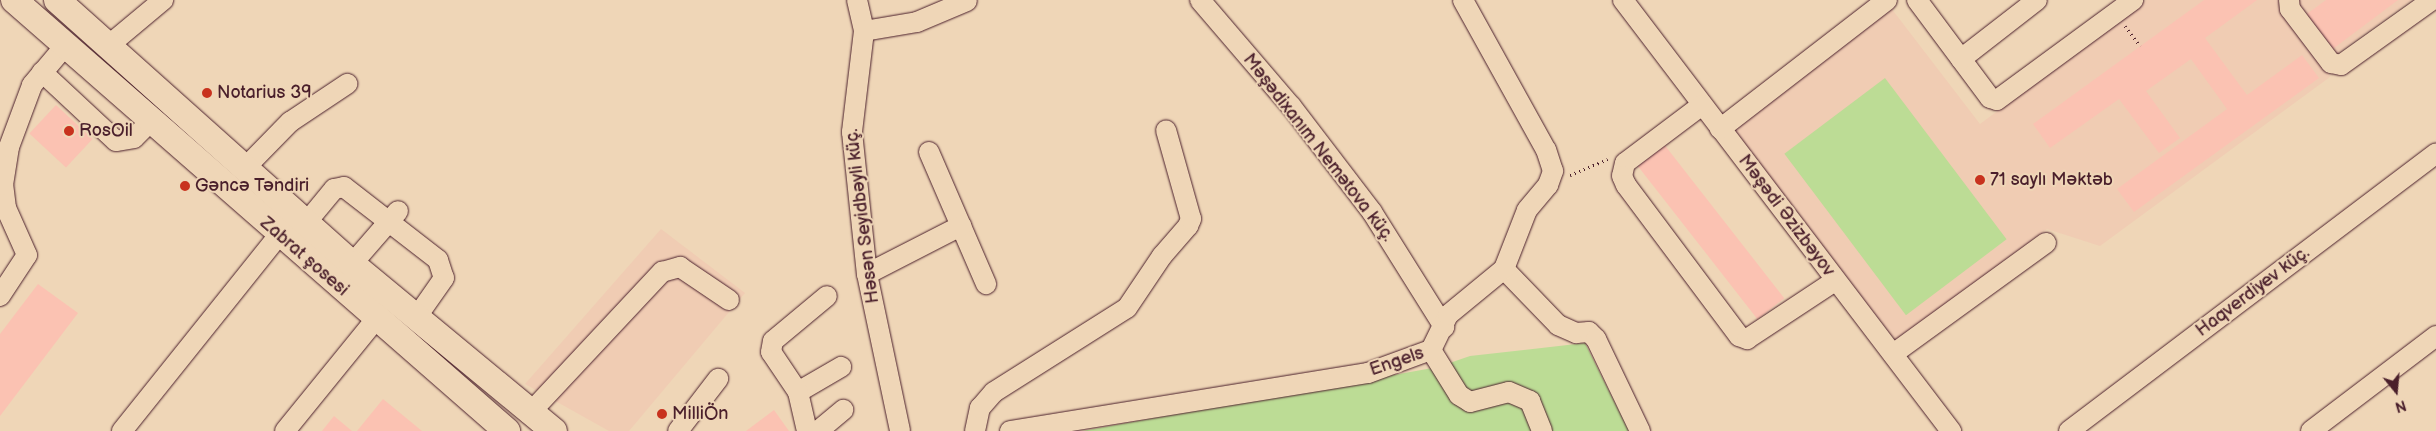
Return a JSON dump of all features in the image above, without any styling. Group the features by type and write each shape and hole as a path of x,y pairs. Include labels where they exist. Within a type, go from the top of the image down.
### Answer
{"main road":[{"name":"Zabrat şosesi","path":"14,0 279,235 507,431"},
{"name":"Zabrat şosesi","path":"57,0 352,264 529,414 554,431"}],"street":[{"path":"0,8 14,0"},
{"path":"108,46 163,0"},
{"name":"Həsən Seyidbəyli küç.","path":"857,0 864,31 851,111 867,274 900,431"},
{"name":"Məşədixanım Nemətova küç.","path":"1200,0 1291,106 1372,212 1444,327"},
{"path":"1463,0 1546,150 1552,163 1550,179"},
{"name":"Məşədi Əzizbəyov","path":"1623,0 1951,431"},
{"path":"1720,129 1887,0"},
{"path":"1917,0 1990,98 2006,98 2133,0"},
{"path":"1961,59 2037,0"},
{"path":"2289,0 2290,9 2331,62 2341,65 2432,0"},
{"path":"864,31 917,22 967,1"},
{"path":"0,296 27,255 6,208 3,185 8,147 42,72 65,46"},
{"path":"42,72 116,141 134,138 151,120"},
{"path":"244,169 290,122 347,84"},
{"path":"1702,105 1625,163 1622,176 1626,185 1740,336 1753,338 1835,281"},
{"path":"975,431 980,408 994,392 1127,308 1162,256 1188,226 1191,219 1166,130"},
{"path":"929,152 986,284"},
{"name":"Haqverdiyev küç.","path":"2069,431 2436,153"},
{"name":"Engels","path":"1010,431 1368,373 1431,350 1444,327 1448,314 1504,269 1528,210 1550,179"},
{"path":"306,224 334,189 344,187 394,216 444,269 444,278 416,318"},
{"path":"352,264 394,216"},
{"path":"867,274 961,226"},
{"path":"122,431 279,235"},
{"path":"1893,354 2046,243"},
{"path":"529,414 662,272 680,266 729,300"},
{"path":"1504,269 1558,325 1576,333 1589,332 1596,339 1640,431"},
{"path":"807,431 798,392 771,352 773,341 827,296"},
{"path":"285,431 376,319"},
{"path":"2311,431 2436,336"},
{"path":"1431,350 1459,395 1470,402 1510,392 1530,401 1542,431"},
{"path":"798,392 841,366"},
{"path":"678,431 718,379"},
{"path":"818,431 843,410"}],"path":[{"path":"2115,14 2140,46"},
{"path":"1550,179 1610,159 1625,163"}],"shaded area":[{"name":"71 saylı Məktəb","path":"2146,0 2411,0 2324,63 2330,77 2100,246 2047,229 1896,341 1733,131 1891,8 1980,124"},
{"path":"661,229 745,293 629,431 609,431 525,384"}],"green space":[{"path":"1885,78 2007,239 1906,315 1784,154"},
{"path":"1585,343 1629,431 1082,431 1438,367 1470,356"}],"building":[{"path":"2204,0 2257,0 2205,38 2247,95 2302,55 2319,78 2134,212 2117,189 2227,109 2191,59 2146,91 2180,138 2159,153 2119,99 2050,148 2033,124"},
{"path":"2326,0 2398,0 2330,51 2304,16"},
{"path":"56,105 93,139 66,168 29,134"},
{"path":"1663,143 1784,298 1757,319 1636,164"},
{"path":"38,284 78,313 0,416 0,334"},
{"path":"383,399 422,431 357,431"},
{"path":"774,410 789,431 746,431"},
{"path":"334,416 352,431 322,431"}],"place":[{"name":"Notarius 39","path":"207,93"},
{"name":"RosOil","path":"69,131"},
{"name":"71 saylı Məktəb","path":"1980,180"},
{"name":"Gəncə Təndiri","path":"185,186"},
{"name":"MilliÖn","path":"662,414"}]}
